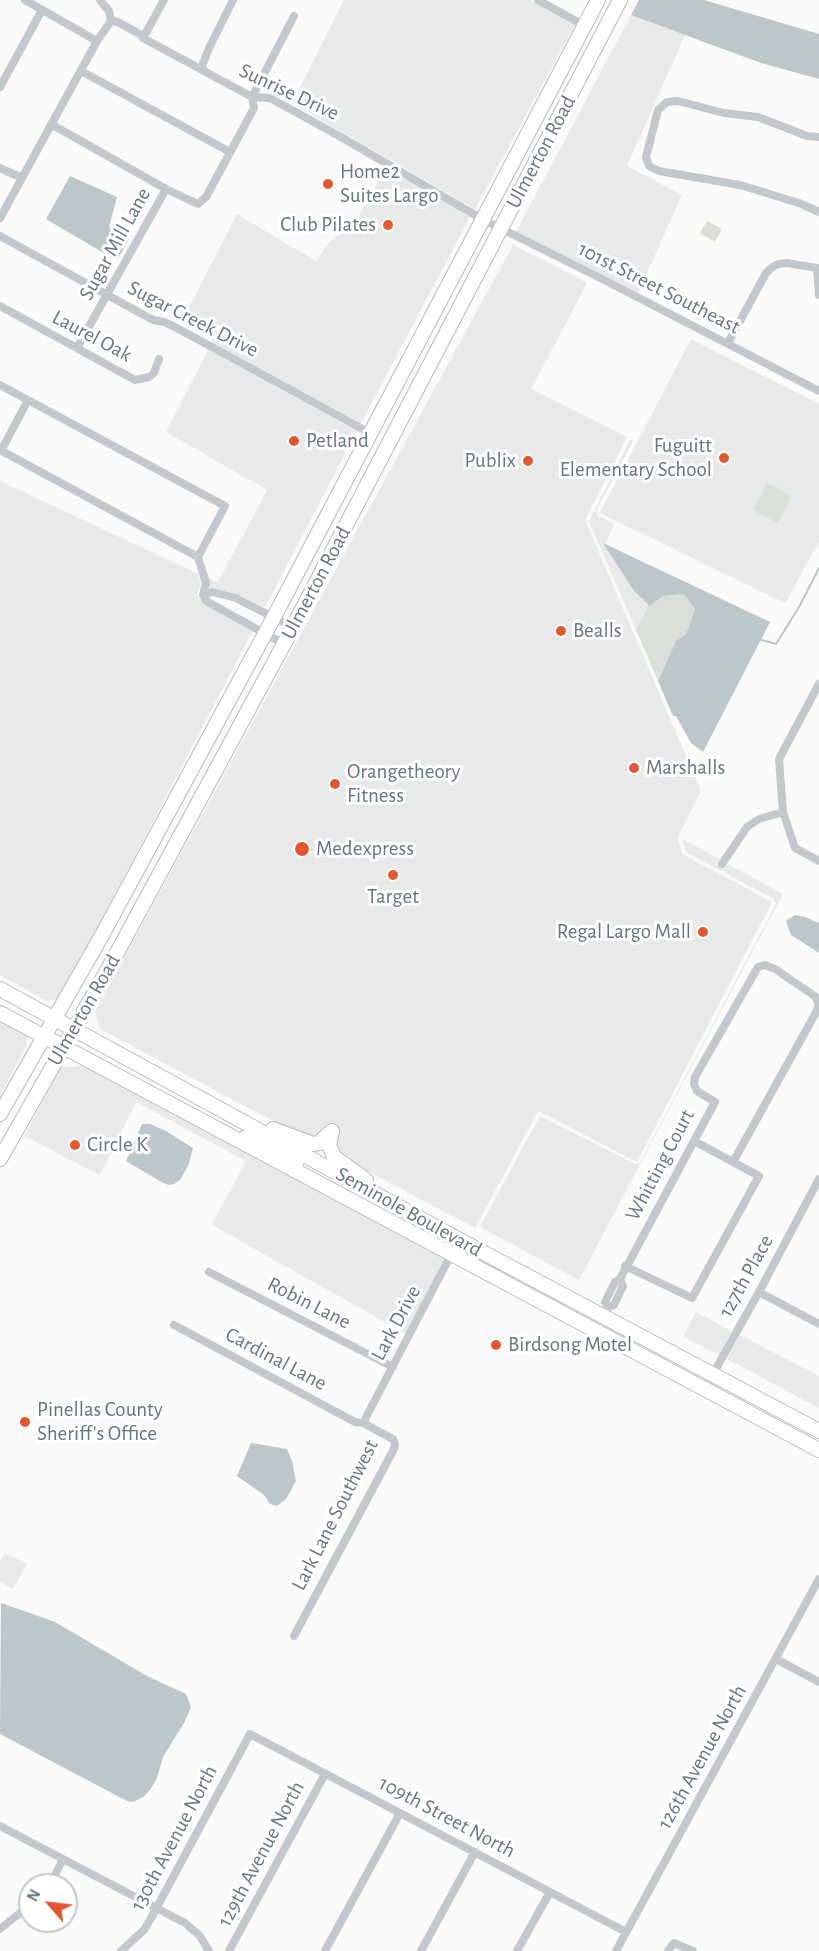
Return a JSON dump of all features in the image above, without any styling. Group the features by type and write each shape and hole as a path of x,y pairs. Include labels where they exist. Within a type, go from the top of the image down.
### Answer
{"main road":[{"name":"Ulmerton Road","path":"0,1114 101,937 266,633 598,0"},
{"name":"Ulmerton Road","path":"0,1159 118,951 284,644 620,0"},
{"name":"Seminole Boulevard","path":"0,989 456,1238 605,1311 713,1374 819,1431"},
{"name":"Seminole Boulevard","path":"0,1014 819,1450"},
{"path":"204,1101 307,1143 319,1143 332,1131 329,1145 334,1157 414,1215"},
{"path":"230,1137 251,1138 299,1162 323,1165"}],"street":[{"path":"25,0 97,41"},
{"path":"0,218 97,41 111,21 109,11 100,0"},
{"path":"144,38 164,0"},
{"path":"201,69 233,0"},
{"path":"538,0 585,26"},
{"path":"0,87 42,10"},
{"path":"51,124 166,189 198,204 206,197 254,108 252,97 294,16"},
{"name":"Sunrise Drive","path":"111,21 118,22 252,97 270,99 336,134 482,219"},
{"path":"81,71 230,152"},
{"path":"819,137 807,136 758,117 724,113 678,101 667,102 658,110 646,157 649,166 658,171 740,185 799,203 819,213"},
{"path":"0,168 22,178"},
{"name":"Sugar Mill Lane","path":"77,348 166,189"},
{"name":"101st Street Southeast","path":"482,219 819,391"},
{"name":"Sugar Creek Drive","path":"0,236 153,320 173,326 370,433"},
{"path":"728,343 766,273 778,264 818,266 819,295"},
{"name":"Laurel Oak","path":"0,306 135,380 149,377 159,359"},
{"path":"0,385 225,506 198,557"},
{"path":"28,400 1,451 198,557 206,583 203,595 206,601 284,644"},
{"path":"203,595 213,592 236,598 292,627"},
{"path":"819,684 779,759 783,812 795,848 819,861"},
{"path":"722,864 747,827 759,819 783,812"},
{"name":"Whitting Court","path":"605,1311 614,1305 617,1288 623,1286 620,1279 625,1266 715,1102 697,1091 694,1084 695,1077 758,967 765,965 775,969 816,997 819,1007 733,1162"},
{"path":"625,1266 692,1298 759,1176 694,1141"},
{"name":"127th Place","path":"704,1390 819,1179"},
{"name":"Lark Drive","path":"363,1423 452,1256 456,1238"},
{"name":"Robin Lane","path":"209,1272 393,1367"},
{"path":"759,1292 819,1324"},
{"name":"Cardinal Lane","path":"174,1325 355,1422 363,1423"},
{"name":"Lark Lane Southwest","path":"294,1636 394,1449 393,1439 363,1423"},
{"name":"126th Avenue North","path":"616,1951 819,1579"},
{"path":"776,1659 819,1682"},
{"name":"109th Street North","path":"250,1734 626,1932"},
{"name":"130th Avenue North","path":"121,1951 144,1930 250,1734"},
{"name":"129th Avenue North","path":"229,1951 325,1774"},
{"path":"328,1950 400,1813"},
{"path":"0,1826 192,1928 209,1951"},
{"path":"421,1951 475,1852"},
{"path":"56,1873 63,1859"},
{"path":"518,1951 549,1892"},
{"path":"0,1929 18,1915"},
{"path":"668,1951 674,1943 693,1951"}],"shaded area":[{"path":"344,0 530,0 575,25 475,209 292,103"},
{"path":"639,0 704,0 819,34 819,79 761,63 631,15"},
{"path":"631,15 685,35 627,166 682,195 638,293 516,232"},
{"path":"383,166 470,217 361,423 211,343 216,333 185,315 237,214 316,261 335,237 352,228 379,180"},
{"path":"70,176 117,197 109,227 129,239 118,259 46,219"},
{"path":"707,221 722,229 715,242 700,233"},
{"path":"513,245 587,283 531,389 627,437 585,520 701,791 678,837 682,854 772,902 637,1162 538,1111 475,1228 100,1029 95,1011"},
{"name":"Fuguitt Elementary School","path":"691,339 819,404 819,542 785,603 600,513"},
{"path":"208,350 357,431 265,607 237,594 209,589 209,579 218,582 267,490 166,432"},
{"path":"630,440 633,441 596,511 598,516 614,523 606,544 604,543 634,591 649,605 636,630 589,521"},
{"path":"0,481 198,574 201,583 197,593 204,605 253,630 61,998 47,1001 0,975"},
{"path":"767,483 792,496 777,523 753,510"},
{"path":"603,543 770,622 703,752 691,743 676,716 673,716 658,681 676,641 686,634 695,609 684,594 663,596 648,607 649,605 634,591"},
{"path":"684,594 695,609 686,634 676,641 658,681 636,630 648,607 663,596"},
{"path":"682,839 720,859 716,865 724,870 728,864 783,894 579,1280 480,1227 540,1116 635,1164 640,1163 776,904 774,899 686,852"},
{"path":"795,915 819,923 819,953 791,935 786,921"},
{"path":"0,1019 28,1034 26,1047 0,1096"},
{"path":"88,1066 445,1259 406,1334 212,1225 246,1161 136,1102 100,1175 24,1136 61,1067"},
{"path":"142,1124 150,1124 166,1131 193,1148 188,1166 180,1180 174,1184 163,1183 126,1161"},
{"path":"696,1312 732,1331 719,1355 683,1336"},
{"path":"740,1335 819,1376 819,1408 727,1359"},
{"path":"251,1443 287,1449 292,1461 296,1481 286,1499 277,1506 270,1504 264,1495 237,1476"},
{"path":"5,1553 27,1564 13,1589 0,1582 0,1562"},
{"path":"1,1603 55,1622 147,1676 186,1694 191,1707 163,1757 157,1778 143,1797 133,1802 127,1801 0,1734"}],"waterway":[{"path":"758,639 776,644 819,568"}],"place":[{"name":"Home2 Suites Largo","path":"328,184"},
{"name":"Club Pilates","path":"388,225"},
{"name":"Petland","path":"294,441"},
{"name":"Fuguitt Elementary School","path":"724,458"},
{"name":"Publix","path":"528,461"},
{"name":"Bealls","path":"561,631"},
{"name":"Marshalls","path":"634,768"},
{"name":"Orangetheory Fitness","path":"335,784"},
{"name":"Medexpress","path":"302,849"},
{"name":"Target","path":"393,875"},
{"name":"Regal Largo Mall","path":"703,932"},
{"name":"Circle K","path":"75,1145"},
{"name":"Birdsong Motel","path":"496,1345"},
{"name":"Pinellas County Sheriff's Office","path":"25,1422"}]}
